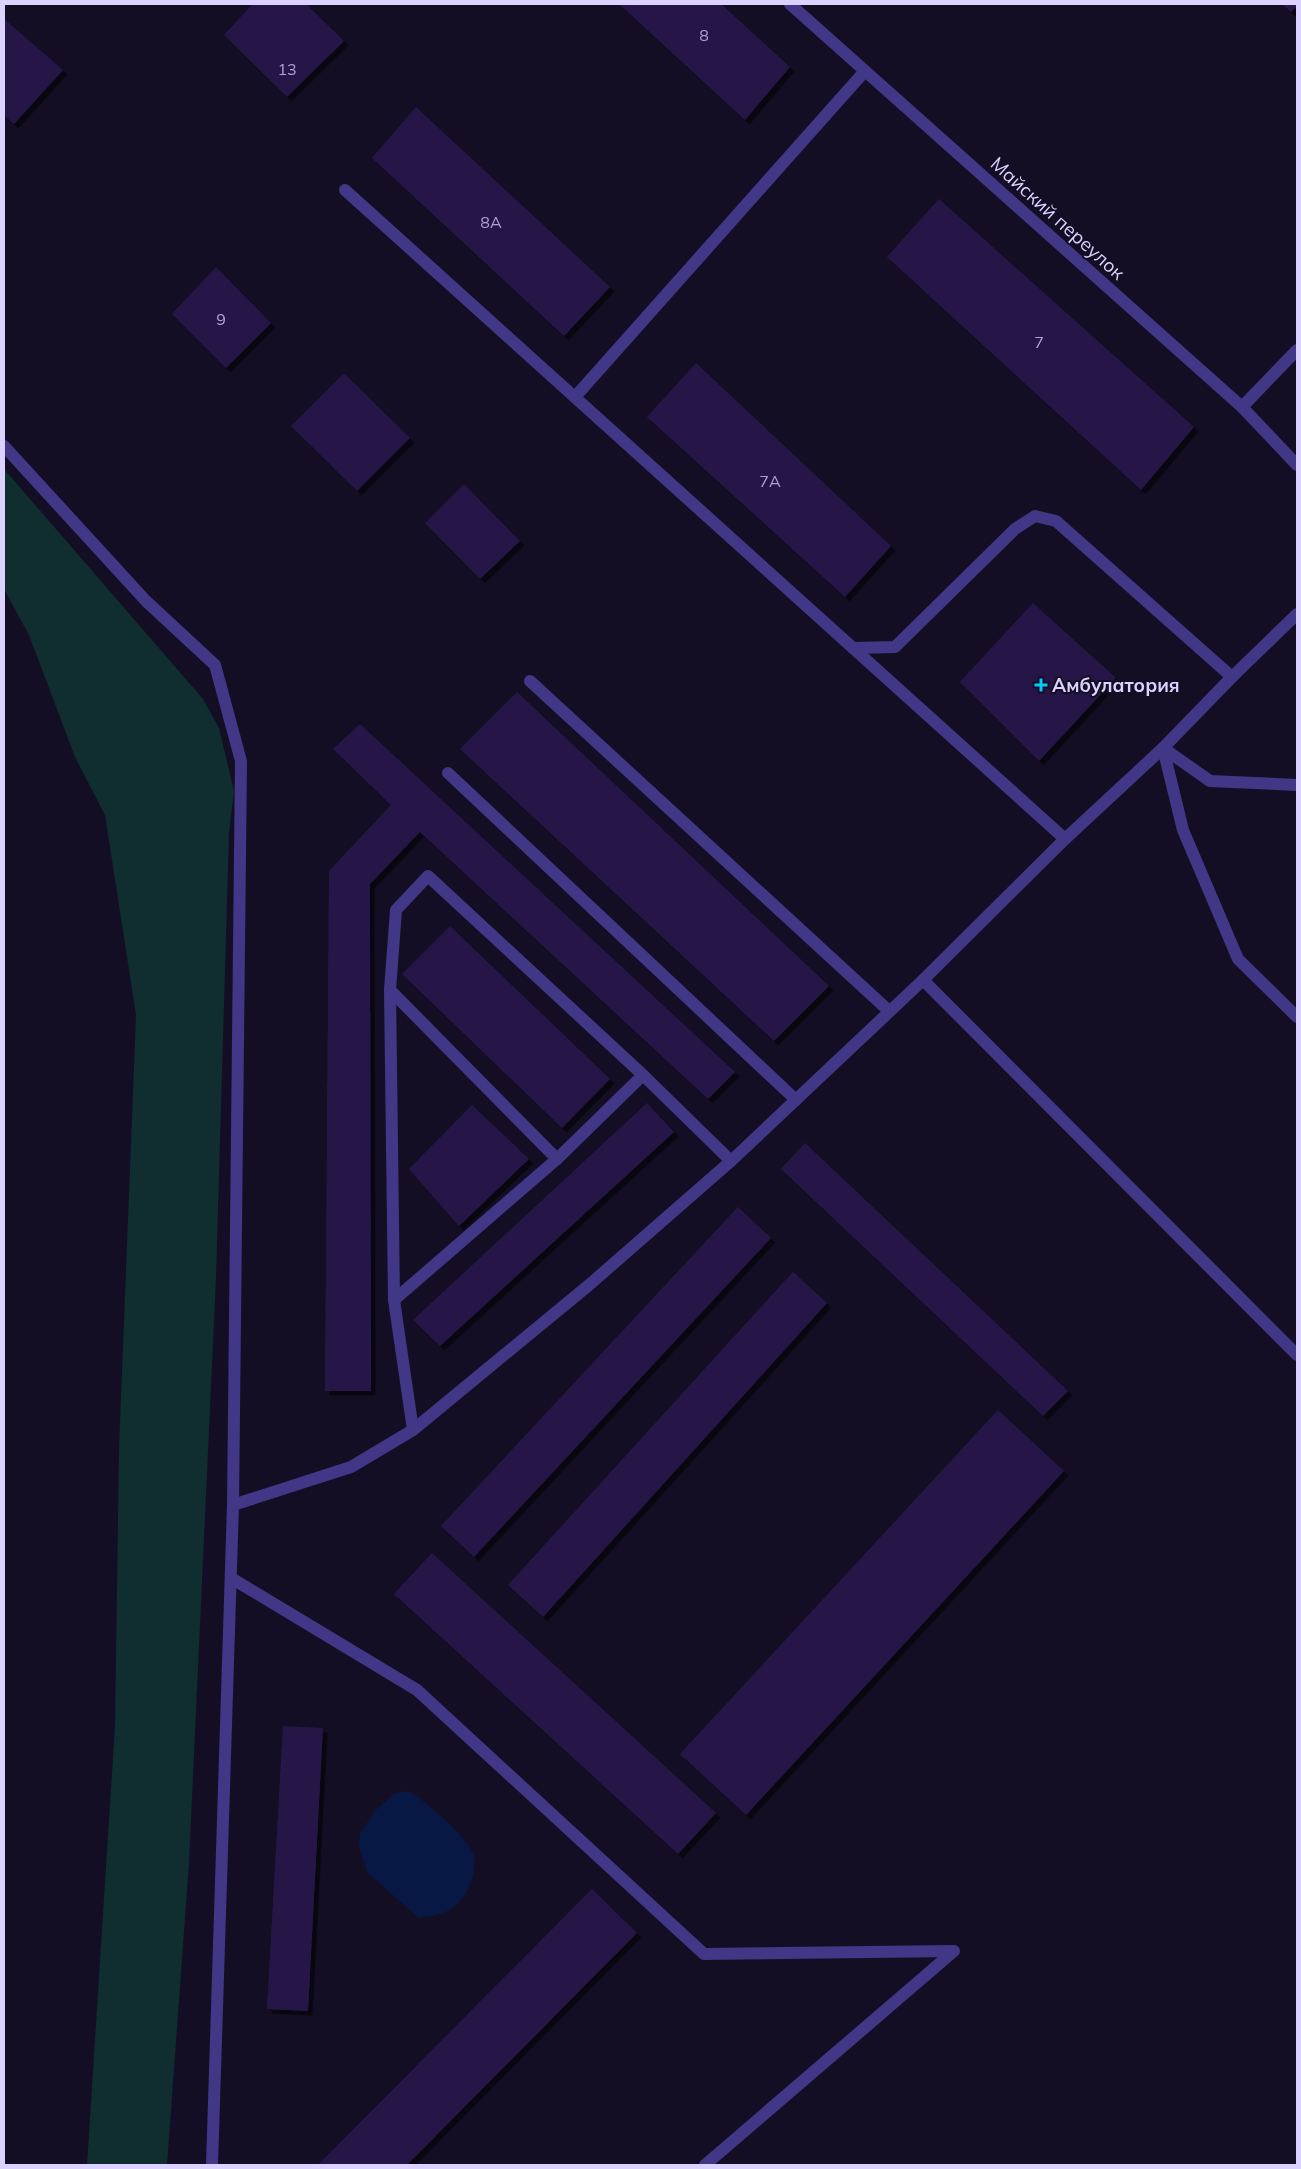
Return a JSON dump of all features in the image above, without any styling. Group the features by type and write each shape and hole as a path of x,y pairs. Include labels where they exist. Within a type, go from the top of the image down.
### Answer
{"street":[{"name":"Майский переулок","path":"790,4 1242,407 1297,465"},
{"path":"574,397 865,71"},
{"path":"345,190 1065,839"},
{"path":"1242,407 1297,350"},
{"path":"4,446 146,601 215,665 241,761 233,1505 212,2165"},
{"path":"853,648 896,647 1015,529 1035,516 1056,521 1232,677"},
{"path":"233,1505 351,1467 413,1430 589,1285 731,1161 923,980 1065,839 1163,748 1297,614"},
{"path":"530,681 889,1011"},
{"path":"1163,748 1210,780 1297,785"},
{"path":"1163,748 1183,830 1238,959 1297,1017"},
{"path":"448,773 796,1100"},
{"path":"413,1430 394,1300 390,990 396,910 428,876 642,1075 731,1161"},
{"path":"923,980 1297,1355"},
{"path":"390,990 557,1159"},
{"path":"394,1300 557,1159 642,1075"},
{"path":"231,1578 417,1690 704,1954 954,1952 705,2165"}],"green space":[{"path":"4,469 203,699 219,728 234,791 229,833 216,1278 189,1863 167,2165 87,2165 115,1726 119,1449 136,1015 105,815 75,757 29,635 4,589"}],"water":[{"path":"408,1791 452,1826 472,1851 475,1866 466,1892 455,1906 446,1912 419,1918 368,1873 359,1848 360,1833 376,1810 394,1794"}],"building":[{"path":"253,4 306,4 344,41 287,97 224,35"},
{"path":"619,4 721,4 790,67 745,120"},
{"path":"1282,4 1297,4 1297,6 1291,12"},
{"path":"4,19 63,70 14,124 4,115"},
{"path":"416,107 610,287 564,336 372,158"},
{"path":"939,199 1194,427 1141,490 887,257"},
{"path":"216,267 271,323 226,368 172,314"},
{"path":"696,363 891,546 845,597 647,417"},
{"path":"344,373 410,438 357,491 291,426"},
{"path":"464,484 520,541 480,579 425,523"},
{"name":"Амбулатория","path":"1033,603 1116,678 1039,761 960,682"},
{"path":"517,692 829,986 774,1041 460,749"},
{"path":"360,724 735,1072 708,1099 420,832 370,884 371,1391 325,1391 329,871 391,805 333,749"},
{"path":"450,926 610,1079 562,1128 402,974"},
{"path":"647,1103 674,1132 440,1346 413,1320"},
{"path":"472,1105 529,1159 459,1226 409,1169"},
{"path":"805,1143 1068,1391 1043,1416 781,1169"},
{"path":"738,1207 771,1238 474,1557 441,1526"},
{"path":"793,1272 827,1303 543,1617 508,1585"},
{"path":"998,1410 1064,1471 746,1815 680,1754"},
{"path":"432,1553 716,1813 678,1854 394,1594"},
{"path":"283,1726 323,1728 308,2011 267,2009"},
{"path":"592,1889 637,1933 407,2165 318,2165"}],"place":[{"name":"Амбулатория","path":"1041,685"}]}
